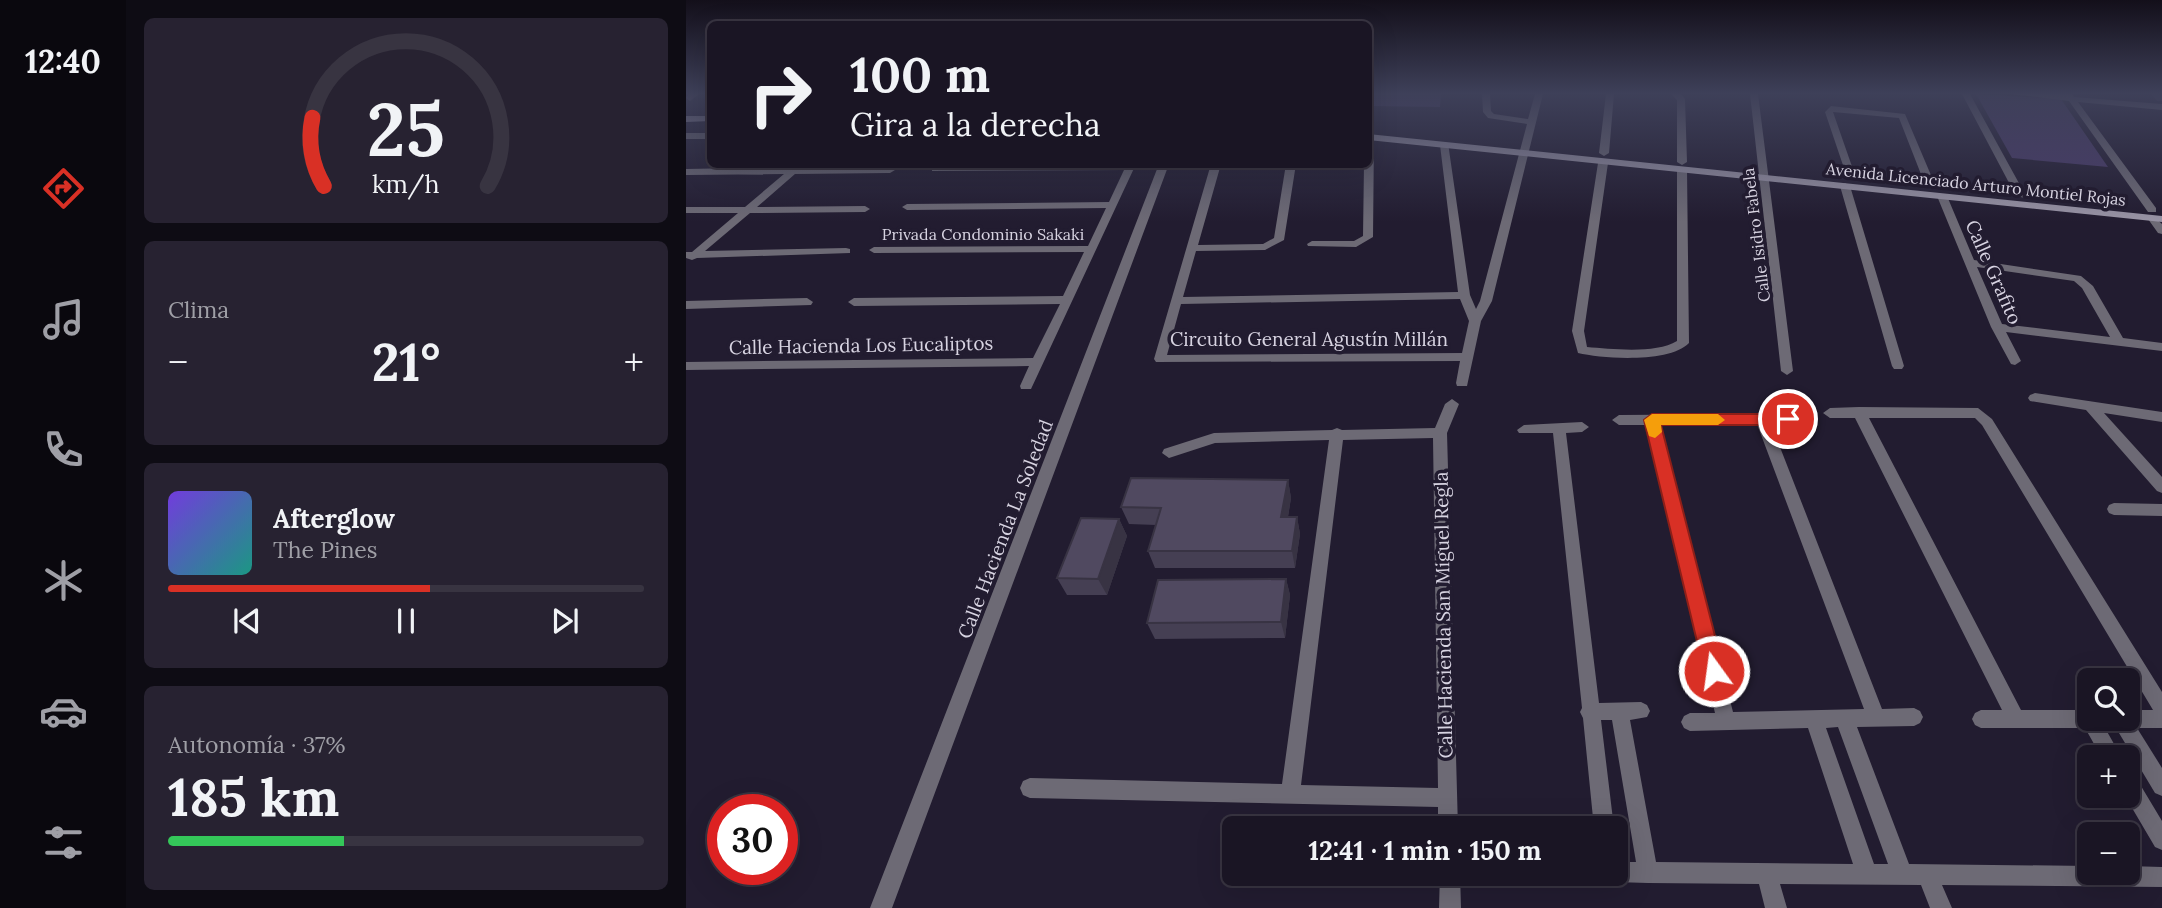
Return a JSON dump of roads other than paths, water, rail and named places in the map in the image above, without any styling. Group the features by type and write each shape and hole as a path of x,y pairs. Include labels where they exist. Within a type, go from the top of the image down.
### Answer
{"main road":[{"name":"Avenida Licenciado Arturo Montiel Rojas","path":"1420,136 1765,175 2021,196 2157,215"},
{"name":"Avenida Licenciado Arturo Montiel Rojas","path":"1372,137 1524,149"},
{"name":"Avenida Licenciado Arturo Montiel Rojas","path":"1848,182 1942,196 2157,215"}],"street":[{"path":"1462,383 1475,321 1486,301 1527,136"},
{"path":"1606,136 1578,331 1582,350 1597,352 1669,351 1683,343 1682,136"},
{"name":"Calle Isidro Fabela","path":"1760,136 1787,371"},
{"path":"1836,136 1898,366"},
{"path":"1910,136 1931,187"},
{"path":"1989,136 2021,196"},
{"path":"2098,136 2157,215 2162,231"},
{"path":"1445,145 1464,295 1475,321"},
{"path":"686,172 774,168"},
{"path":"689,257 795,168"},
{"path":"827,168 890,170"},
{"path":"935,169 1000,168"},
{"path":"1026,387 1130,168"},
{"name":"Calle Hacienda La Soledad","path":"881,908 1162,168"},
{"path":"1178,301 1215,168"},
{"path":"1192,248 1265,247 1279,240 1290,168"},
{"path":"1312,244 1356,244 1364,242 1368,237 1369,168"},
{"name":"Calle Grafito","path":"1942,196 1997,327 2015,360"},
{"path":"907,207 1114,205"},
{"path":"686,210 865,209"},
{"name":"Privada Condominio Sakaki","path":"874,250 1093,249"},
{"path":"689,257 846,251"},
{"path":"1970,263 2077,278 2087,286 2119,342"},
{"name":"Circuito General Agustín Millán","path":"1464,295 1178,301 1160,359 1468,357"},
{"path":"854,302 1067,300"},
{"path":"686,305 807,302"},
{"path":"1997,327 2162,347"},
{"name":"Calle Hacienda Los Eucaliptos","path":"686,366 1037,362"},
{"path":"2035,398 2162,417"},
{"name":"Calle Hacienda San Miguel Regla","path":"1448,816 1440,433 1452,404"},
{"path":"2089,405 2162,487"},
{"path":"1859,412 2015,717"},
{"path":"1830,413 1978,413 1987,422 2162,708"},
{"path":"1762,419 1876,717"},
{"path":"1619,420 1788,419"},
{"path":"1652,420 1726,721"},
{"path":"1524,430 1582,427"},
{"path":"1559,428 1602,816"},
{"path":"1290,793 1337,433"},
{"path":"1169,453 1214,438 1337,433 1440,433"},
{"path":"2114,509 2162,510"},
{"path":"1619,710 1648,873"},
{"path":"1589,712 1641,710"},
{"path":"1690,722 1914,717"},
{"path":"1814,718 1867,874"},
{"path":"1844,718 1902,876"},
{"path":"1981,719 2077,719"},
{"path":"2140,720 2162,719"},
{"path":"2129,731 2162,786"},
{"path":"1030,788 1447,798"},
{"path":"2140,803 2162,840"},
{"path":"1628,872 2162,877"},
{"path":"1767,873 1776,908"},
{"path":"1928,876 1941,908"},
{"path":"1450,886 1450,908"}]}
